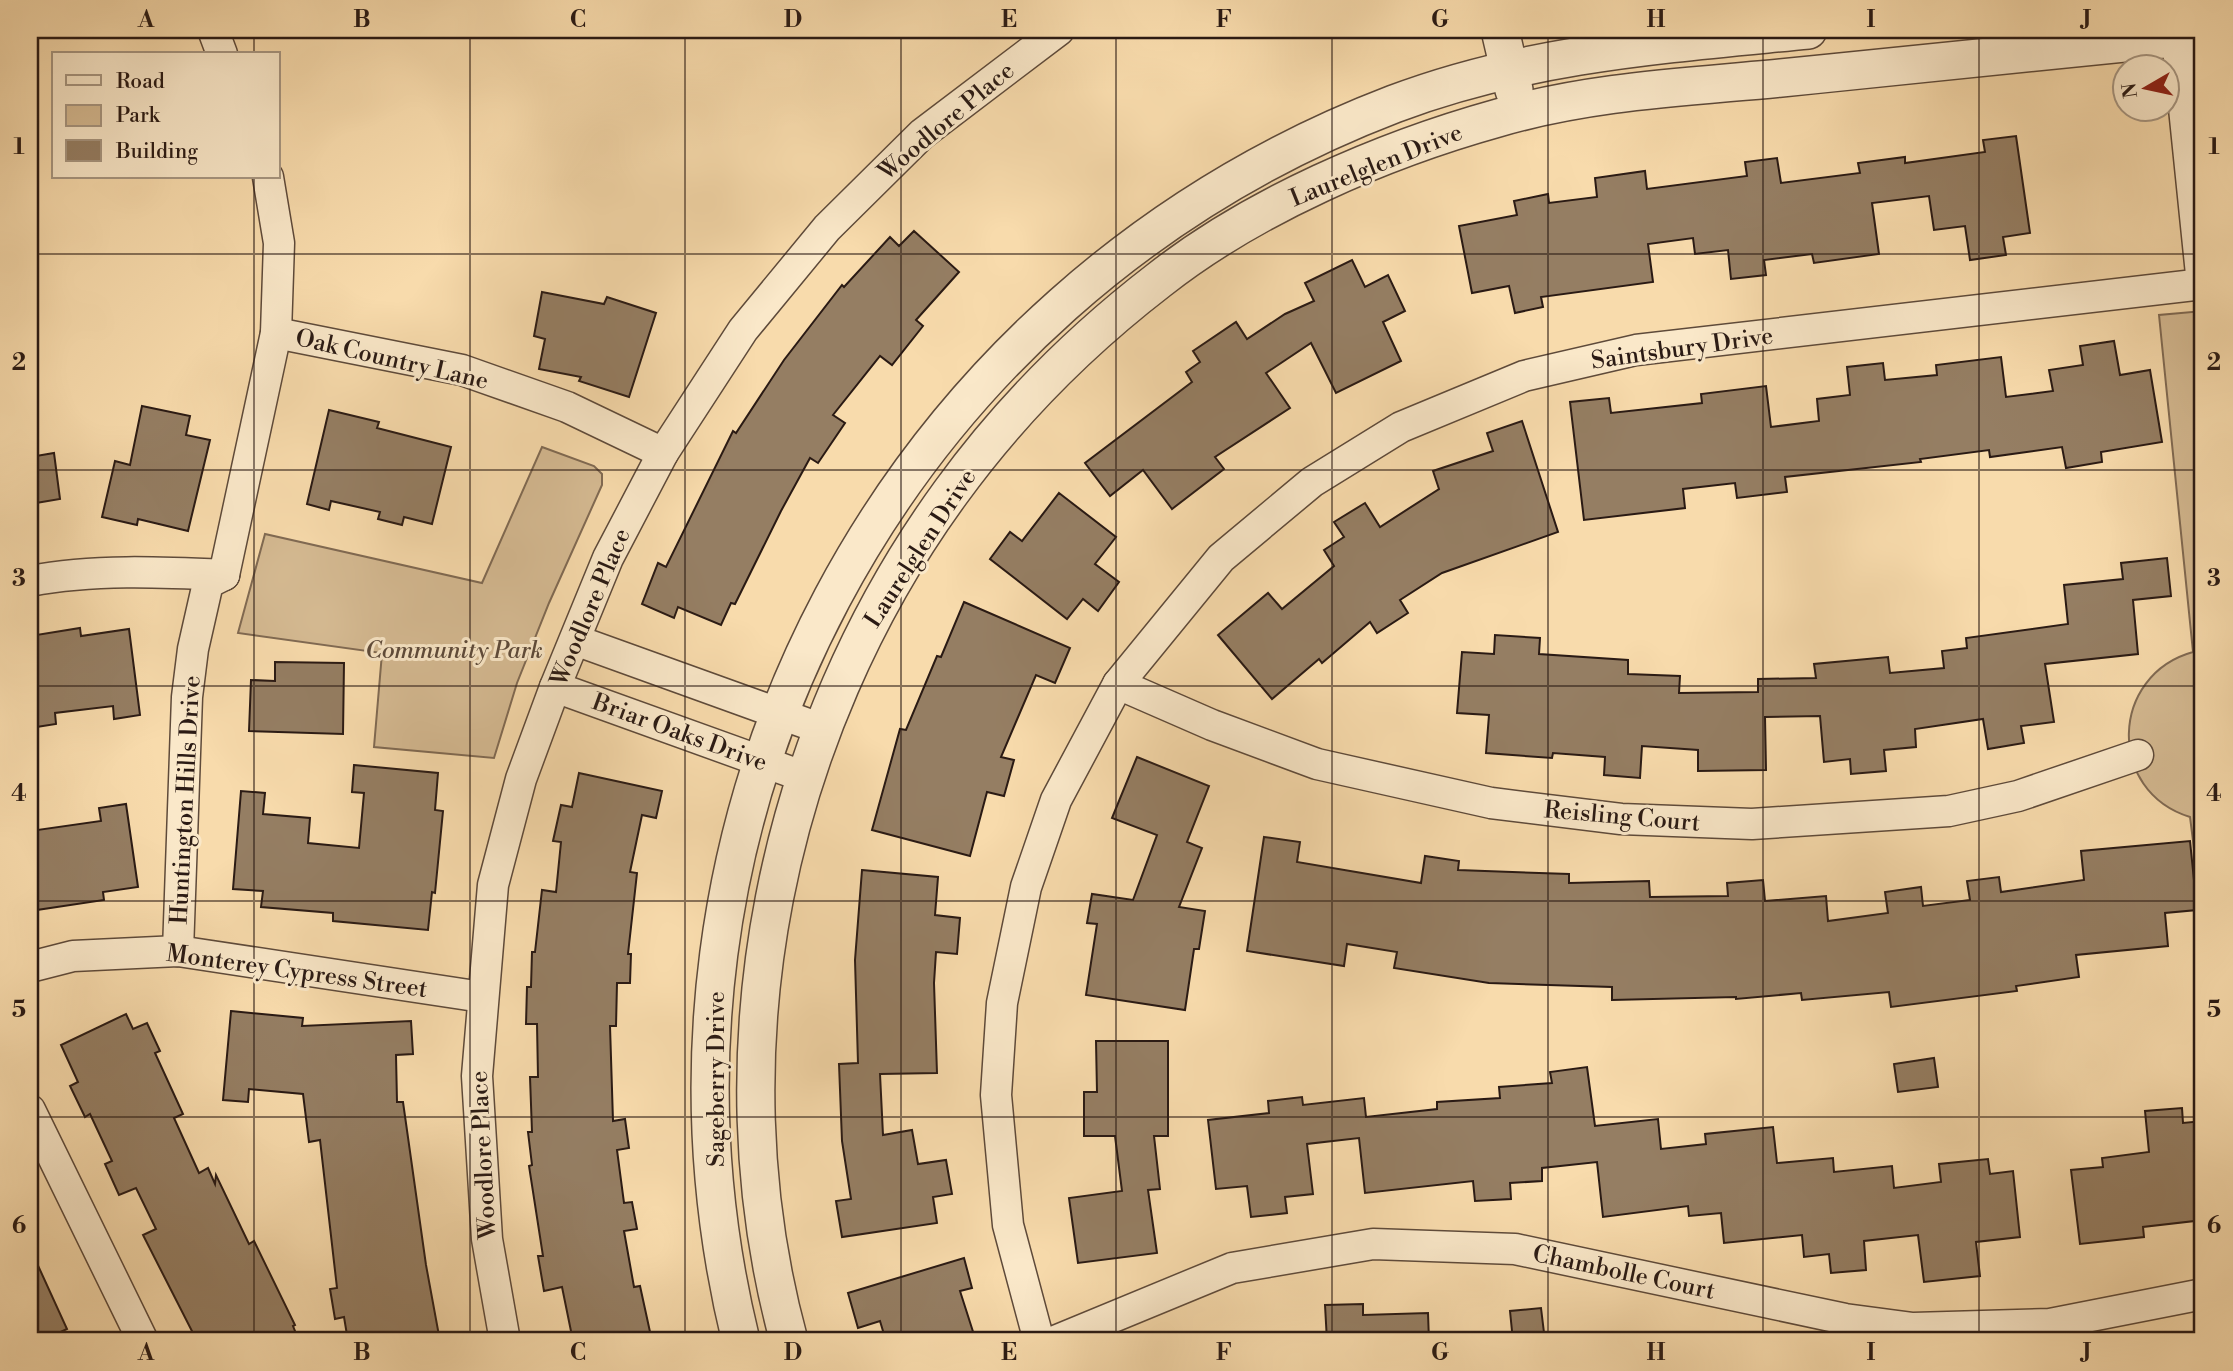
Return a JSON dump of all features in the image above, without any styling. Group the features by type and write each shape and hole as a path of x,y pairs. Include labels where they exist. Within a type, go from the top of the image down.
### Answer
{"street":[{"path":"213,30 221,52"},
{"name":"Woodlore Place","path":"505,1341 487,1239 477,1076 493,885 521,779 608,558 663,453 743,330 827,228 922,134 1059,30"},
{"path":"1500,30 1519,112"},
{"name":"Laurelglen Drive","path":"771,737 826,608 866,538 925,452 1018,345 1089,280 1175,216 1287,151 1395,104 1509,68 1608,50 1808,30"},
{"path":"2185,34 2203,284"},
{"name":"Laurelglen Drive","path":"813,753 871,622 951,492 1018,411 1090,338 1160,278 1251,220 1361,166 1433,138 1519,112 1617,94 2185,34"},
{"path":"30,581 158,571 224,575 276,333 279,243 268,178"},
{"name":"Saintsbury Drive","path":"1039,1341 1008,1225 996,1095 1002,1003 1026,887 1056,800 1118,684 1221,558 1312,482 1401,427 1524,376 1636,350 2203,284"},
{"name":"Oak Country Lane","path":"276,333 462,370 567,407 663,453"},
{"name":"Huntington Hills Drive","path":"178,951 187,696 193,649 208,583 224,575"},
{"name":"Briar Oaks Drive","path":"575,639 771,737 813,753"},
{"name":"Reisling Court","path":"1118,684 1212,725 1317,764 1491,803 1621,819 1752,824 1949,811 2018,796 2138,755"},
{"name":"Briar Oaks Drive","path":"555,687 771,737 813,753"},
{"name":"Sageberry Drive","path":"741,1341 729,1288 716,1185 712,1136 711,1035 715,987 730,891 741,840 771,737"},
{"name":"Sageberry Drive","path":"789,1341 765,1219 756,1125 756,1076 765,944 782,858 813,753"},
{"name":"Monterey Cypress Street","path":"30,967 74,956 178,951 482,997"},
{"path":"30,1110 144,1341"},
{"name":"Chambolle Court","path":"1055,1341 1232,1269 1373,1244 1515,1249 1845,1320 1913,1328 2050,1324 2203,1294"}],"green space":[{"path":"2203,311 2203,897 2199,889 2190,817 2163,803 2143,783 2132,759 2129,733 2133,707 2146,684 2166,665 2193,652 2159,315"},
{"name":"Community Park","path":"542,447 594,466 602,474 602,485 549,603 517,683 494,758 374,747 382,653 238,633 265,534 482,583"}],"building":[{"path":"2016,136 2030,233 2003,237 2006,255 1970,260 1965,226 1934,230 1929,196 1872,203 1879,254 1814,263 1812,254 1764,260 1766,275 1731,279 1728,250 1695,254 1693,238 1648,244 1653,282 1541,297 1543,307 1515,313 1509,286 1472,293 1459,226 1517,215 1514,201 1548,194 1549,203 1597,197 1595,178 1645,171 1647,189 1747,176 1745,162 1777,158 1781,183 1860,173 1858,163 1905,157 1905,163 1985,152 1983,140"},
{"path":"914,231 959,272 916,320 923,326 892,365 880,356 833,415 845,423 818,463 810,458 735,604 731,603 721,625 678,607 674,618 642,604 658,563 666,567 733,431 736,433 784,360 842,285 844,287 890,237 899,246"},
{"path":"1352,260 1365,287 1388,275 1405,311 1383,322 1401,361 1336,393 1311,343 1266,373 1290,408 1215,457 1224,469 1172,509 1143,470 1110,496 1085,463 1192,382 1186,372 1200,362 1193,351 1236,322 1247,339 1285,314 1314,301 1305,283"},
{"path":"542,292 604,304 607,297 656,313 629,397 579,381 581,377 539,369 545,339 534,336"},
{"path":"2114,341 2120,375 2150,370 2162,442 2101,452 2102,462 2066,468 2062,447 1990,457 1989,450 1920,459 1921,462 1785,477 1787,492 1737,498 1735,483 1683,489 1685,508 1584,520 1570,402 1609,398 1611,413 1702,403 1701,394 1766,386 1771,427 1819,421 1817,399 1850,395 1847,367 1883,363 1885,380 1937,375 1936,365 2001,357 2006,397 2053,391 2049,370 2083,365 2080,346"},
{"path":"142,406 190,416 186,435 210,440 188,531 138,519 137,525 102,517 115,461 130,465"},
{"path":"329,410 379,422 377,428 451,447 432,524 404,517 402,525 378,519 380,512 331,501 329,510 307,504"},
{"path":"1522,421 1558,532 1442,573 1400,600 1408,613 1377,633 1370,622 1322,663 1319,659 1272,699 1218,635 1268,593 1282,609 1334,566 1324,550 1344,537 1334,522 1365,503 1380,527 1439,489 1433,471 1493,451 1487,433"},
{"path":"54,453 60,499 30,504 30,457"},
{"path":"1059,493 1116,537 1095,564 1119,582 1098,611 1083,599 1067,619 990,559 1010,532 1022,541"},
{"path":"2167,558 2171,596 2133,600 2138,654 2045,664 2054,722 2021,726 2024,743 1988,749 1983,719 1915,729 1916,747 1884,750 1886,771 1851,774 1850,759 1824,762 1820,716 1765,717 1766,770 1698,771 1698,750 1642,746 1640,778 1604,775 1605,757 1553,753 1552,758 1486,753 1489,715 1457,713 1462,652 1494,654 1495,635 1540,638 1539,654 1628,660 1628,674 1680,676 1679,693 1758,692 1758,679 1816,678 1814,664 1888,657 1890,673 1944,668 1942,651 1967,648 1966,638 2068,624 2064,585 2123,579 2121,563"},
{"path":"964,602 1070,648 1055,683 1036,675 1001,757 1014,760 1004,796 987,792 970,856 872,830 900,729 906,730 937,656 941,657"},
{"path":"80,628 81,636 129,629 140,715 114,719 113,706 55,713 56,724 30,728 30,636"},
{"path":"275,662 344,663 343,734 249,731 251,680 275,681"},
{"path":"1137,757 1209,786 1187,842 1202,848 1179,907 1205,911 1199,949 1194,949 1185,1010 1086,995 1097,924 1087,923 1092,894 1133,900 1157,835 1112,818"},
{"path":"354,765 438,773 435,810 443,811 435,893 432,892 428,930 333,921 333,913 261,907 263,891 233,889 241,791 265,793 263,814 310,818 308,843 359,848 364,793 352,792"},
{"path":"579,773 662,791 656,818 642,815 630,872 637,873 628,954 631,954 630,983 617,983 616,1026 610,1026 613,1121 625,1119 629,1148 617,1150 624,1203 632,1202 637,1229 624,1231 634,1287 640,1286 652,1341 573,1341 562,1287 544,1291 538,1256 543,1256 529,1166 532,1165 528,1132 532,1132 530,1077 538,1077 537,1024 526,1024 527,987 531,987 532,952 535,952 542,890 556,892 561,842 553,841 561,805 572,807"},
{"path":"126,804 138,887 103,892 104,900 30,911 30,831 101,821 99,808"},
{"path":"1264,837 1300,842 1297,862 1421,883 1425,856 1459,861 1458,870 1569,874 1569,883 1649,881 1650,897 1728,896 1727,883 1763,880 1765,901 1826,896 1828,921 1888,913 1885,892 1921,887 1923,906 1970,900 1967,881 1999,877 2001,892 2084,880 2081,851 2190,841 2197,910 2165,913 2168,946 2076,955 2079,977 2016,986 2017,991 1891,1007 1889,992 1802,1000 1801,993 1736,999 1612,1000 1612,987 1489,983 1394,968 1397,952 1347,944 1344,966 1247,951"},
{"path":"862,870 938,877 935,915 960,918 957,954 936,952 934,983 937,1073 880,1074 883,1135 912,1130 918,1164 946,1160 952,1194 933,1197 937,1223 842,1237 836,1201 851,1199 842,1141 839,1064 858,1063 855,960"},
{"path":"231,1011 303,1018 302,1026 411,1021 413,1054 396,1055 397,1102 403,1102 426,1265 440,1341 348,1341 344,1317 335,1319 330,1289 337,1288 320,1140 309,1142 303,1094 249,1089 248,1102 223,1100"},
{"path":"126,1014 133,1029 147,1023 160,1051 155,1053 183,1114 174,1118 199,1173 208,1168 215,1184 216,1175 249,1244 254,1241 295,1325 293,1326 299,1341 197,1341 143,1235 156,1229 136,1188 119,1195 105,1164 112,1161 90,1114 85,1117 70,1086 78,1082 61,1045"},
{"path":"1096,1041 1168,1041 1168,1136 1154,1136 1160,1189 1148,1190 1157,1253 1078,1263 1069,1198 1122,1191 1115,1136 1084,1136 1084,1092 1097,1092"},
{"path":"1934,1058 1938,1087 1898,1092 1894,1064"},
{"path":"1587,1067 1595,1126 1658,1119 1661,1149 1706,1144 1705,1134 1773,1127 1777,1163 1833,1158 1834,1172 1892,1166 1894,1188 1941,1182 1939,1164 1988,1159 1990,1174 2013,1171 2020,1237 1976,1242 1980,1276 1924,1282 1918,1235 1864,1241 1866,1270 1831,1273 1829,1254 1804,1257 1802,1235 1724,1243 1721,1213 1689,1216 1688,1206 1603,1217 1597,1162 1542,1168 1542,1181 1510,1183 1511,1199 1475,1201 1473,1181 1365,1193 1359,1138 1307,1144 1313,1194 1285,1197 1287,1213 1251,1217 1247,1186 1216,1189 1208,1120 1269,1113 1268,1101 1302,1097 1303,1105 1364,1098 1366,1117 1437,1109 1437,1102 1500,1098 1499,1087 1552,1083 1550,1072"},
{"path":"2182,1108 2183,1123 2203,1121 2203,1220 2143,1227 2144,1237 2080,1244 2071,1170 2103,1167 2102,1158 2149,1152 2145,1111"},
{"path":"30,1248 67,1329 56,1334 59,1341 30,1341"},
{"path":"964,1258 972,1288 960,1291 976,1341 886,1341 880,1321 858,1328 848,1293"},
{"path":"1363,1304 1363,1315 1428,1313 1429,1341 1327,1341 1325,1305"},
{"path":"1541,1308 1545,1341 1513,1341 1510,1311"}]}
